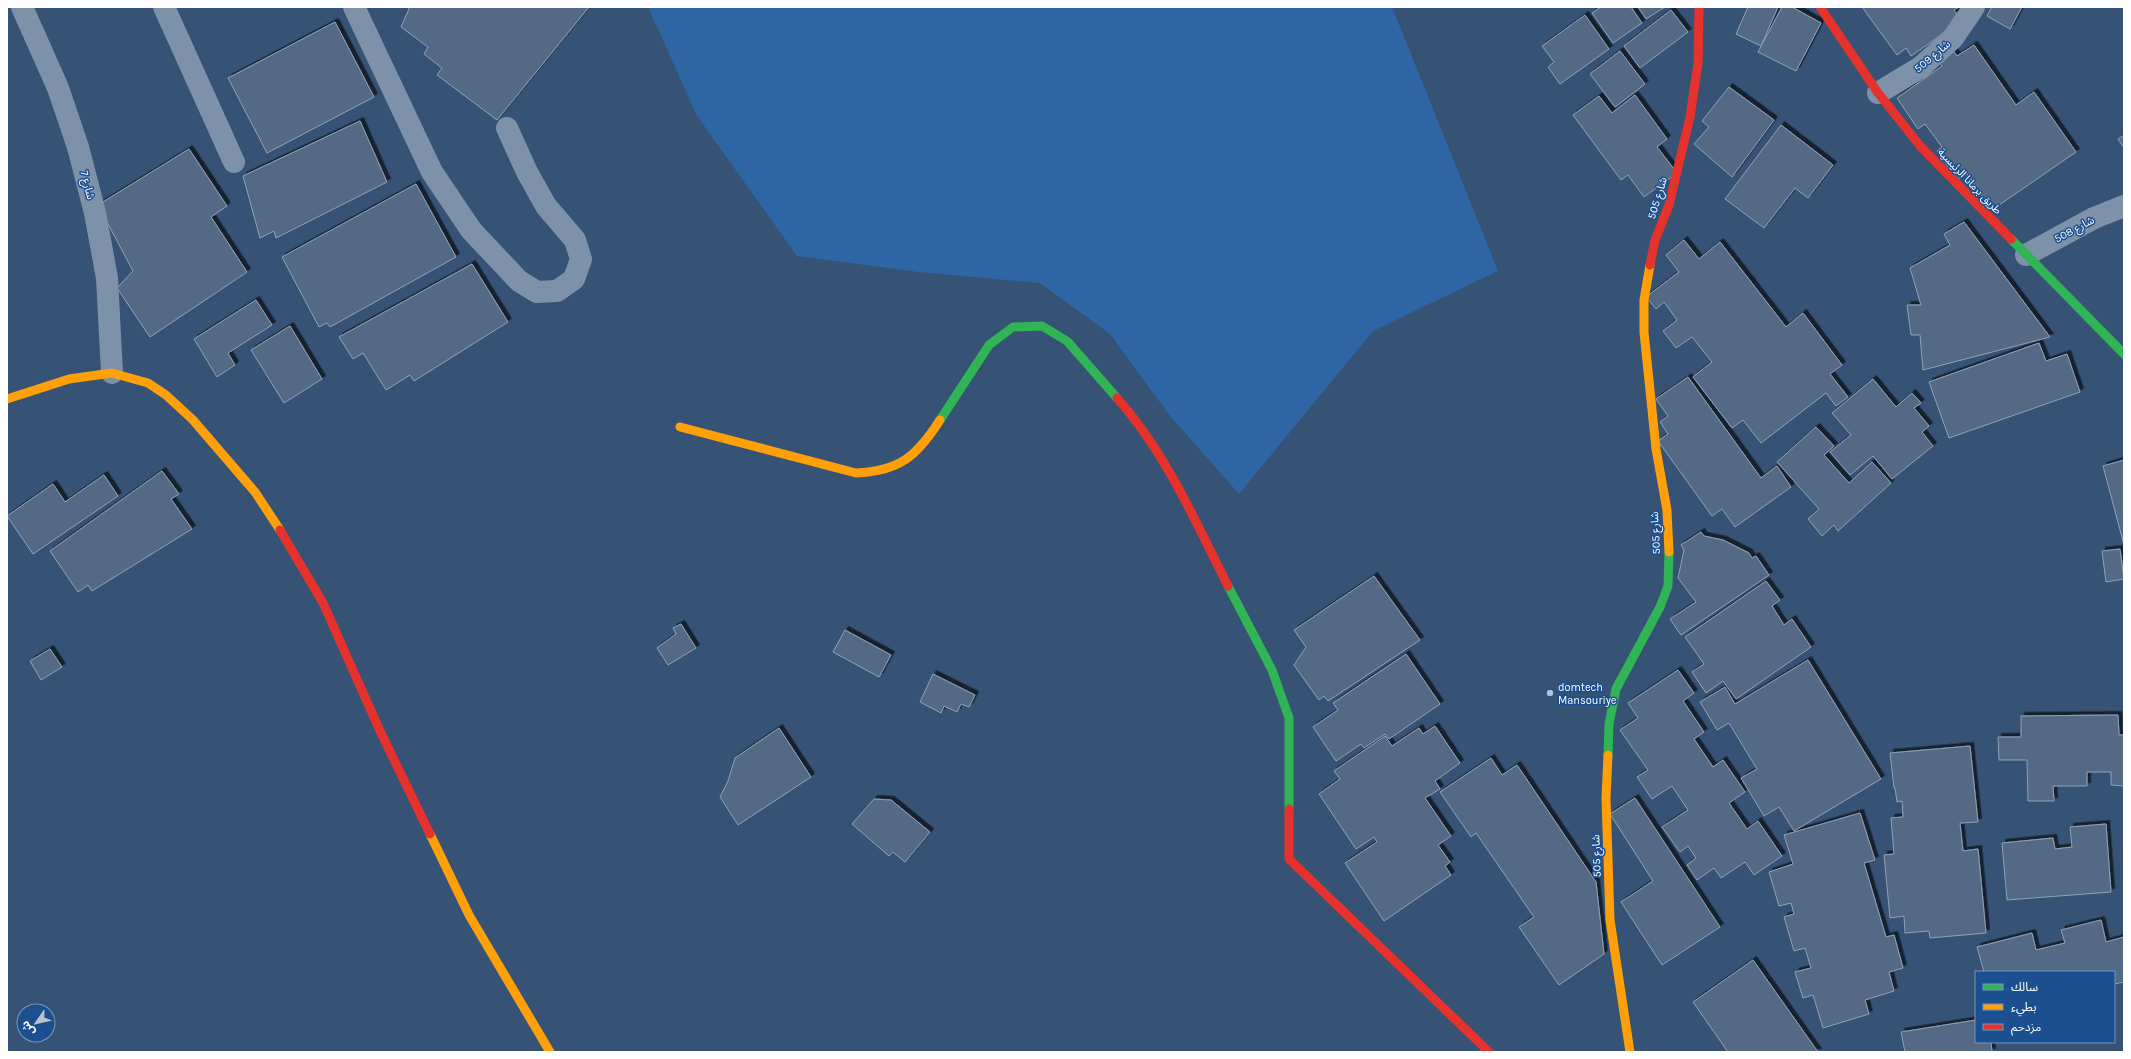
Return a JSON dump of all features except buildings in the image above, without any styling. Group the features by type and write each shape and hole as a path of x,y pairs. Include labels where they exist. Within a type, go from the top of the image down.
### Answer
{"street":[{"name":"شارع 7","path":"22,7 63,103 78,147 95,213 107,278 112,373"},
{"path":"164,7 234,162"},
{"path":"354,7 432,172 471,230 519,281 537,292 557,291 574,279 581,259 575,240 546,206 527,172 507,128"},
{"name":"شارع 505","path":"1630,1052 1610,920 1606,798 1609,724 1616,689 1660,607 1668,586 1669,554 1667,510 1656,449 1649,387 1644,332 1644,300 1655,240 1669,205 1690,117 1698,63 1699,7"},
{"name":"طريق برمانا الرئيسية","path":"1820,7 1878,93 1921,147 2124,354"},
{"name":"شارع 509","path":"1878,93 1921,67 1953,38 1974,7"},
{"name":"شارع 508","path":"2026,255 2094,218 2124,206"},
{"path":"680,427 856,473 877,472 897,466 915,454 928,439 989,345 1013,327 1042,326 1067,341 1139,423 1173,476 1272,670 1289,718 1289,859 1490,1052"},
{"path":"7,399 69,379 112,373 148,383 180,407 213,442 260,498 298,558 324,603 380,731 469,915 550,1052"}],"shaded area":[{"path":"648,7 1392,7 1498,271 1373,331 1239,494 1170,416 1110,334 1040,283 918,272 797,256 697,116"}],"traffic: fast":[{"path":"2011,239 2124,354"},
{"path":"940,420 989,345 1013,327 1042,326 1067,341 1117,398"},
{"path":"1608,755 1609,724 1616,689 1660,607 1668,586 1669,552"},
{"path":"1228,586 1272,670 1289,718 1289,809"}],"traffic: slow":[{"path":"1650,265 1644,300 1644,332 1656,449 1667,510 1669,552"},
{"path":"7,399 69,379 112,373 148,383 166,395 193,420 255,492 280,530"},
{"path":"680,427 856,473 884,469 896,465 906,459 915,452 932,433 940,420"},
{"path":"1608,755 1606,798 1610,920 1630,1052"},
{"path":"430,834 469,915 550,1052"}],"traffic: jam":[{"path":"1650,265 1655,240 1669,205 1690,117 1698,63 1699,7"},
{"path":"1820,7 1878,93 1921,147 2011,239"},
{"path":"1117,398 1150,441 1165,465 1191,512 1228,586"},
{"path":"280,530 323,603 380,731 430,834"},
{"path":"1289,809 1289,859 1489,1052"}],"place":[{"name":"domtech Mansouriye","path":"1550,693"}]}
